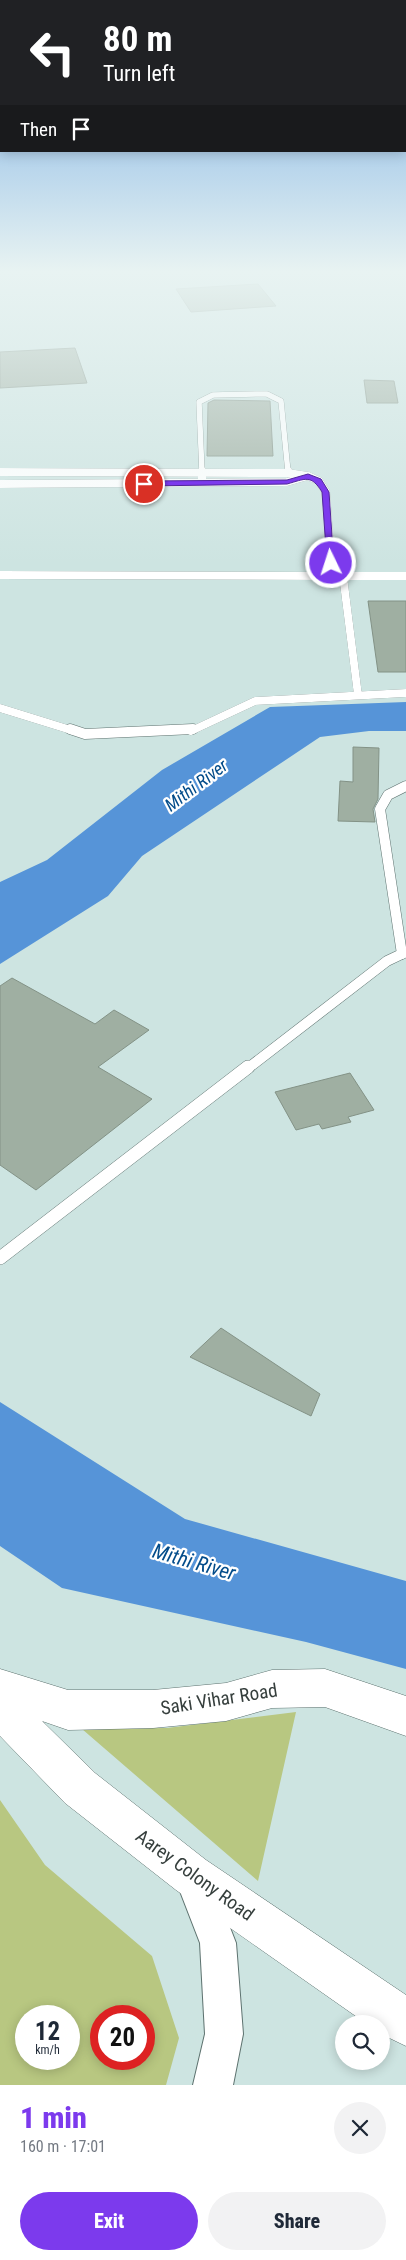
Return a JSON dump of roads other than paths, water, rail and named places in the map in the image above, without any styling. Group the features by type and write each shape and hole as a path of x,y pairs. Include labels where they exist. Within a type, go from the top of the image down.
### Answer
{"main road":[{"name":"Saki Vihar Road","path":"1,1692 68,1710 154,1710 226,1702 272,1689 324,1688 406,1716"},
{"name":"Aarey Colony Road","path":"1,1692 80,1788 191,1875 406,2023"}],"street":[{"path":"191,1875 218,1943 224,2034 213,2085"}],"lane":[{"path":"203,483 201,473 200,402 213,395 267,394 281,401 288,473"},
{"path":"0,472 288,473 308,476 319,481 326,492 331,563"},
{"path":"105,472 106,484"},
{"path":"0,484 287,482 308,476"},
{"path":"0,575 322,576"},
{"path":"358,695 343,576 406,576"},
{"path":"0,708 85,734 190,731 255,701 406,693"},
{"path":"0,1258 387,961 404,953 380,809 388,795 406,786"}],"water":[{"name":"Mithi River","path":"406,702 406,731 369,731 320,737 142,856 108,896 0,964 0,882 47,860 162,770 270,707"},
{"name":"Mithi River","path":"0,1402 185,1519 406,1581 406,1669 306,1642 62,1588 0,1546"}]}
